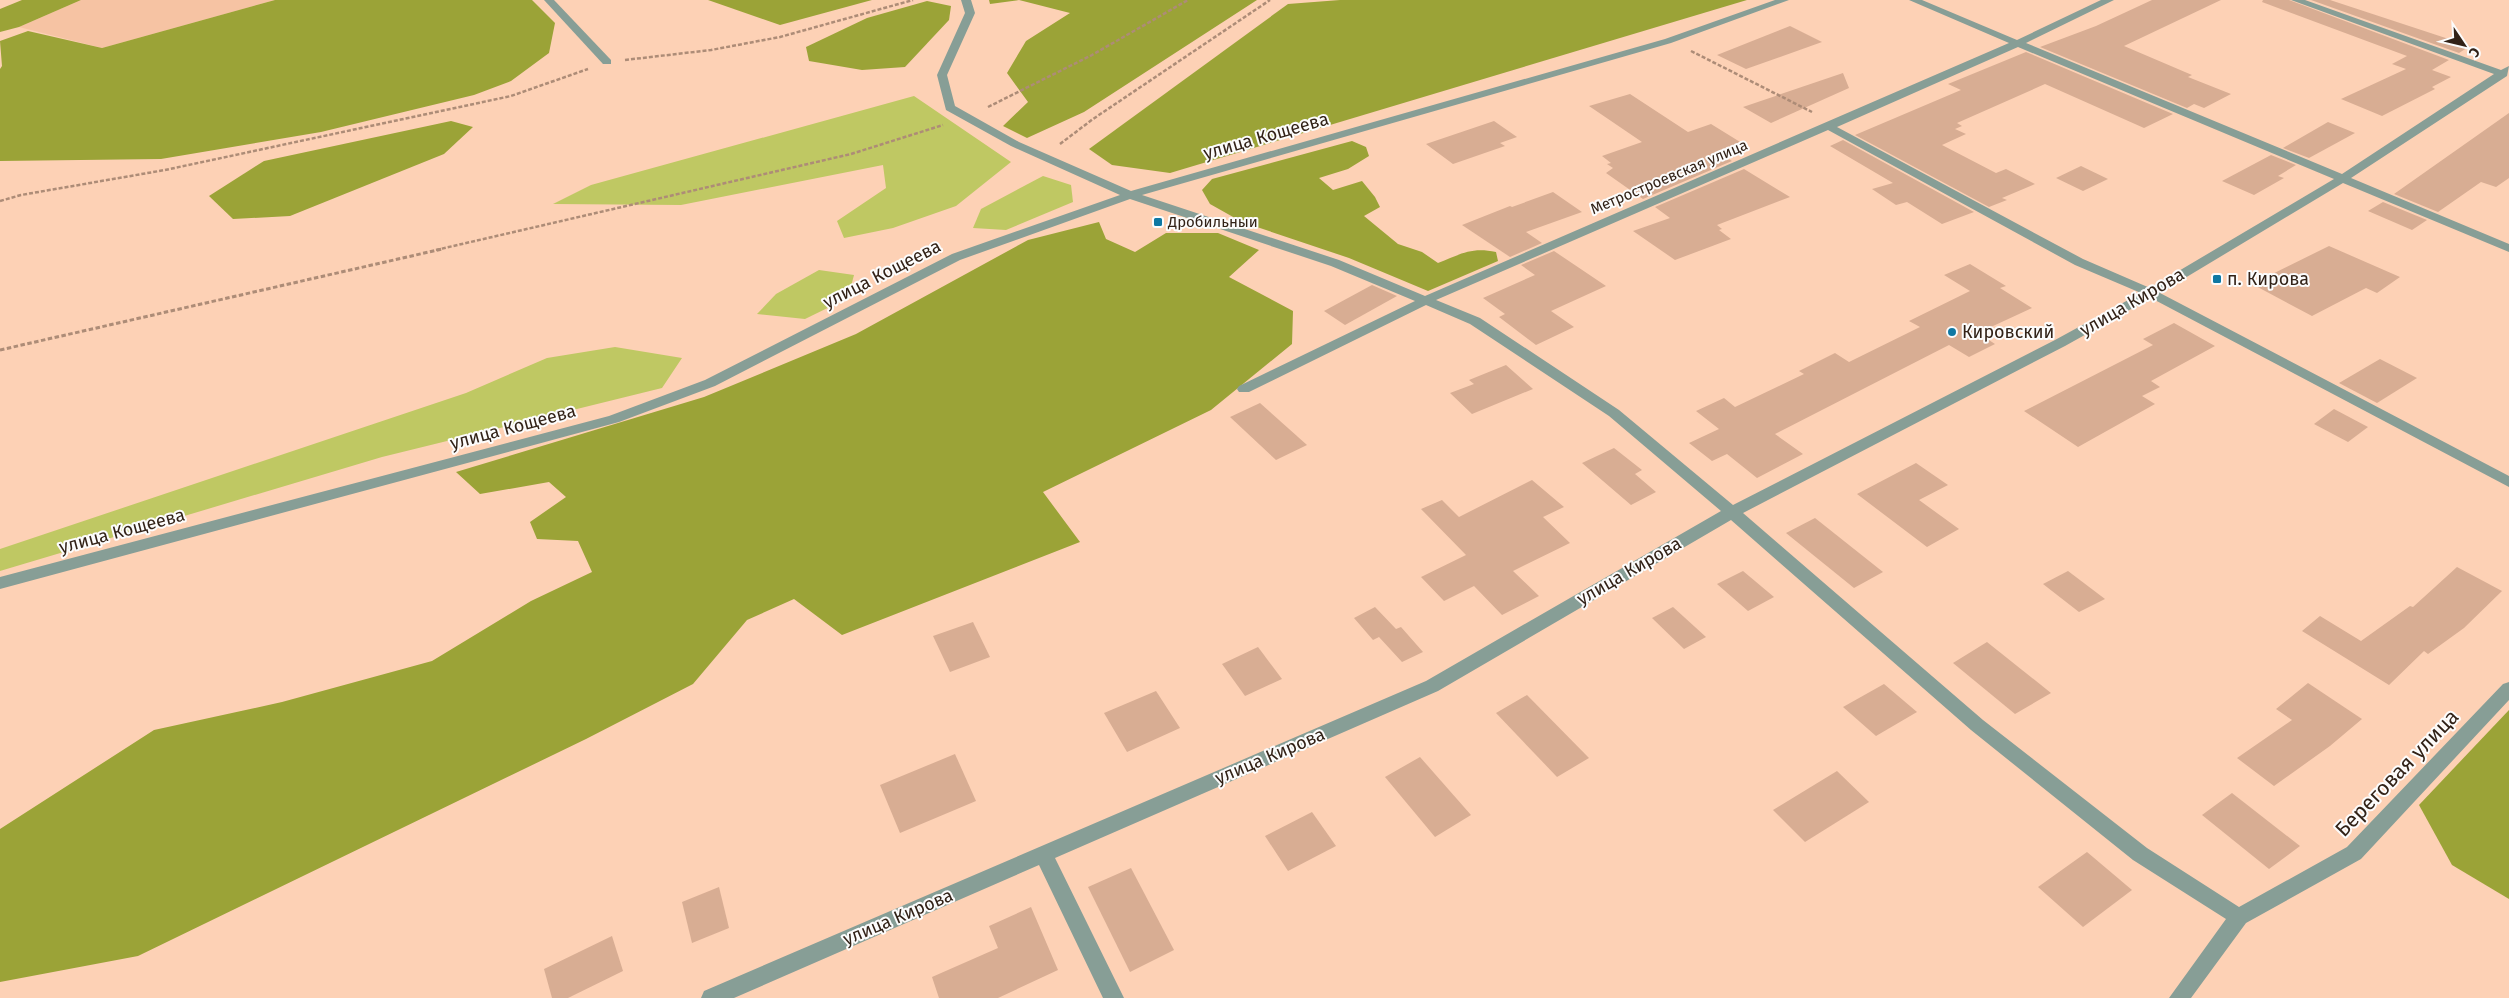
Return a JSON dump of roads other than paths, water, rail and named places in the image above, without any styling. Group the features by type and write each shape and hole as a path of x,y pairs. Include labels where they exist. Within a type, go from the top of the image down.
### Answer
{"street":[{"path":"549,0 607,62"},
{"path":"966,0 970,14 942,75 950,108 1014,144 1130,195 1335,263 1423,302 1475,321 1614,413 1732,512 1977,725 2140,854 2239,917"},
{"name":"улица Кощеева","path":"0,583 614,420 710,383 956,257 1130,195 1668,40 1784,0"},
{"path":"1914,0 2509,248"},
{"name":"Метростроевская улица","path":"1244,389 1423,302 1721,171 1830,127 2019,44 2109,0"},
{"path":"2296,0 2506,71"},
{"name":"улица Кирова","path":"711,998 1432,686 1732,512 2060,343 2151,292 2342,178 2506,71"},
{"path":"1830,127 2079,262 2151,292 2509,482"},
{"name":"Береговая улица","path":"2179,998 2239,917 2354,853 2509,689"},
{"path":"1044,854 1114,998"}],"place":[{"name":"Дробильныи","path":"1158,222"},
{"name":"п. Кирова","path":"2217,279"},
{"name":"Кировский","path":"1952,332"}]}
